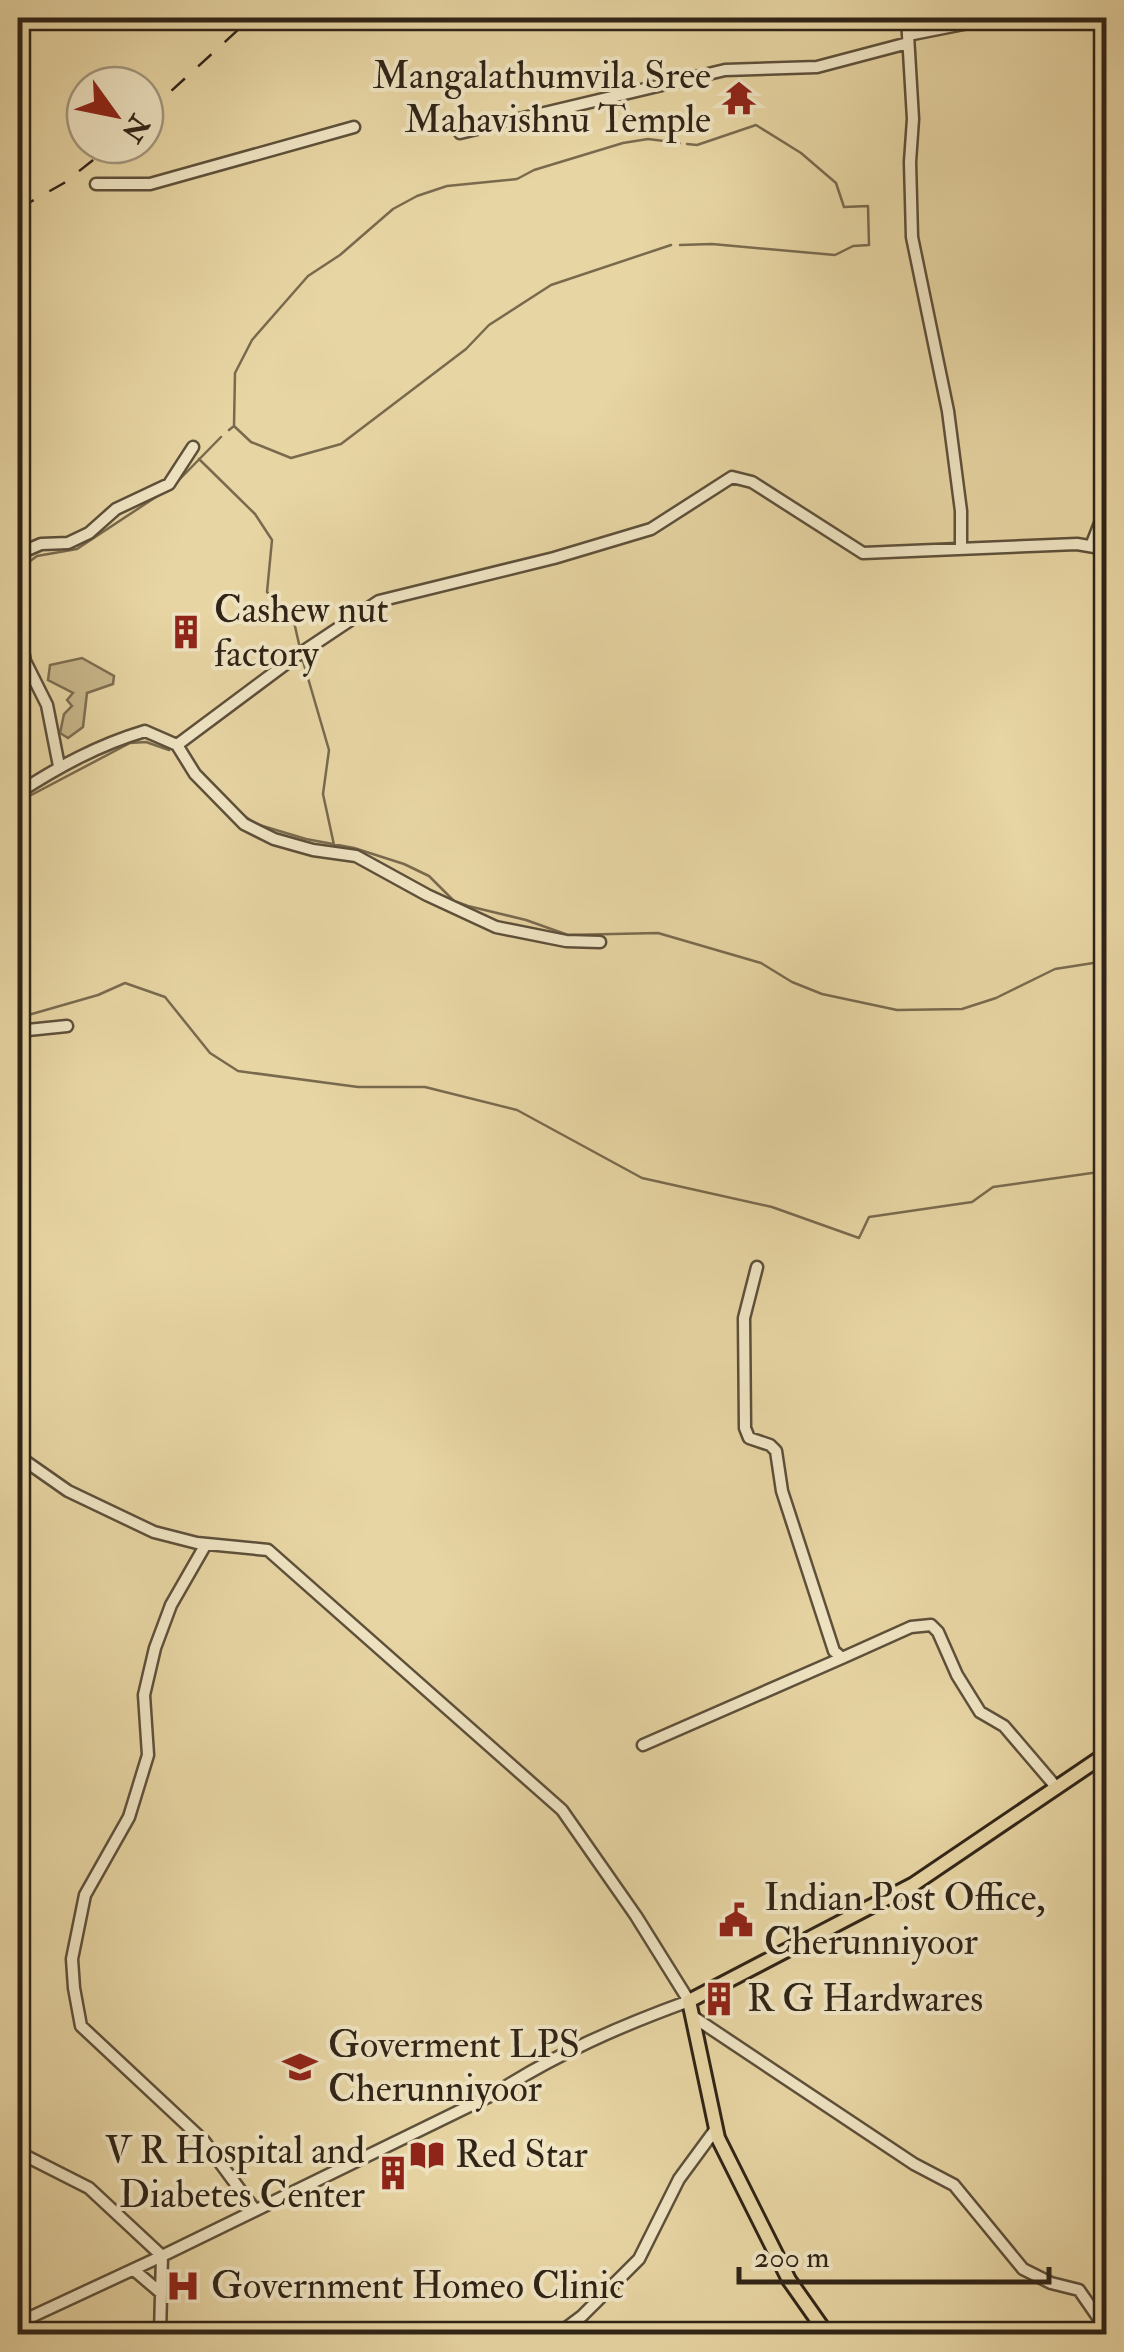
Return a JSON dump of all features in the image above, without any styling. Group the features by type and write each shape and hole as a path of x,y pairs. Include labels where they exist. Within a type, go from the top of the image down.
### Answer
{"main road":[{"path":"827,2334 789,2280 716,2130 689,2001 914,1884 1106,1754"}],"street":[{"path":"907,18 913,119 912,238 948,411 961,510 961,549"},
{"path":"460,133 724,70 817,67 994,18"},
{"path":"96,184 150,184 354,127"},
{"path":"18,554 41,544 68,543 89,534 116,508 169,484 193,447"},
{"path":"176,746 295,657 380,601 554,558 651,529 732,477 752,482 863,553 1078,544 1106,549"},
{"path":"1092,546 1106,508"},
{"path":"18,623 24,662 47,705 59,766"},
{"path":"18,793 59,766 114,740 145,731 176,746 195,774 244,824 274,839 356,856 426,895 496,927 600,942"},
{"path":"18,1030 67,1026"},
{"path":"757,1266 744,1318 745,1428 750,1438 776,1451 782,1491 805,1564 834,1651 842,1658"},
{"path":"18,1456 68,1491 154,1532 206,1544 268,1550 562,1810 689,2001 616,2027 536,2067 494,2094 18,2324"},
{"path":"206,1544 171,1605 155,1648 144,1694 148,1755 129,1817 79,1914 72,1960 74,1988 82,2026 204,2142 256,2210"},
{"path":"643,1746 910,1627 931,1625 980,1712 1004,1726 1057,1788"},
{"path":"692,2016 914,2164 954,2185 1023,2269 1078,2290 1106,2330"},
{"path":"558,2334 640,2259 679,2179 716,2130"},
{"path":"18,2152 89,2188 162,2256 160,2334"},
{"path":"134,2270 161,2293"}],"shaded area":[{"path":"82,658 114,676 113,684 87,693 83,727 68,738 60,733 64,714 72,706 67,700 73,693 48,680 50,665"}],"waterway":[{"path":"680,245 712,244 835,255 853,246 869,245 868,206 844,207 836,183 801,153 756,125 697,145 687,144"},
{"path":"234,426 235,373 252,340 308,276 340,255 393,209 447,186 517,179 534,170 623,143 648,139 680,143"},
{"path":"229,430 234,426 251,442 291,458 341,444 466,349 489,325 551,285 671,245"},
{"path":"175,484 221,437"},
{"path":"199,459 255,514 272,540 267,592 292,613 299,644"},
{"path":"18,570 37,556 77,549 168,489"},
{"path":"303,661 329,750 323,794 334,845"},
{"path":"18,802 130,743 146,742 169,750"},
{"path":"197,769 209,781"},
{"path":"243,815 256,824 404,864 429,876 454,901 468,906 568,935 658,933 761,963 822,994 897,1010 962,1009 996,998 1055,969 1106,961"},
{"path":"18,1018 98,995 125,983 165,997 210,1053 238,1071 358,1087 425,1087 517,1110 642,1178 772,1207 859,1238 869,1217 972,1202 993,1187 1106,1171"}],"railway":[{"path":"165,97 251,18"},
{"path":"18,209 87,165"}],"place":[{"name":"Mangalathumvila Sree Mahavishnu Temple","path":"739,98"},
{"name":"Cashew nut factory","path":"186,632"},
{"name":"Indian Post Office, Cherunniyoor","path":"736,1920"},
{"name":"R G Hardwares","path":"719,1999"},
{"name":"Goverment LPS Cherunniyoor","path":"300,2067"},
{"name":"Red Star","path":"427,2155"},
{"name":"V R Hospital and Diabetes Center","path":"393,2173"},
{"name":"Government Homeo Clinic","path":"183,2286"}]}
